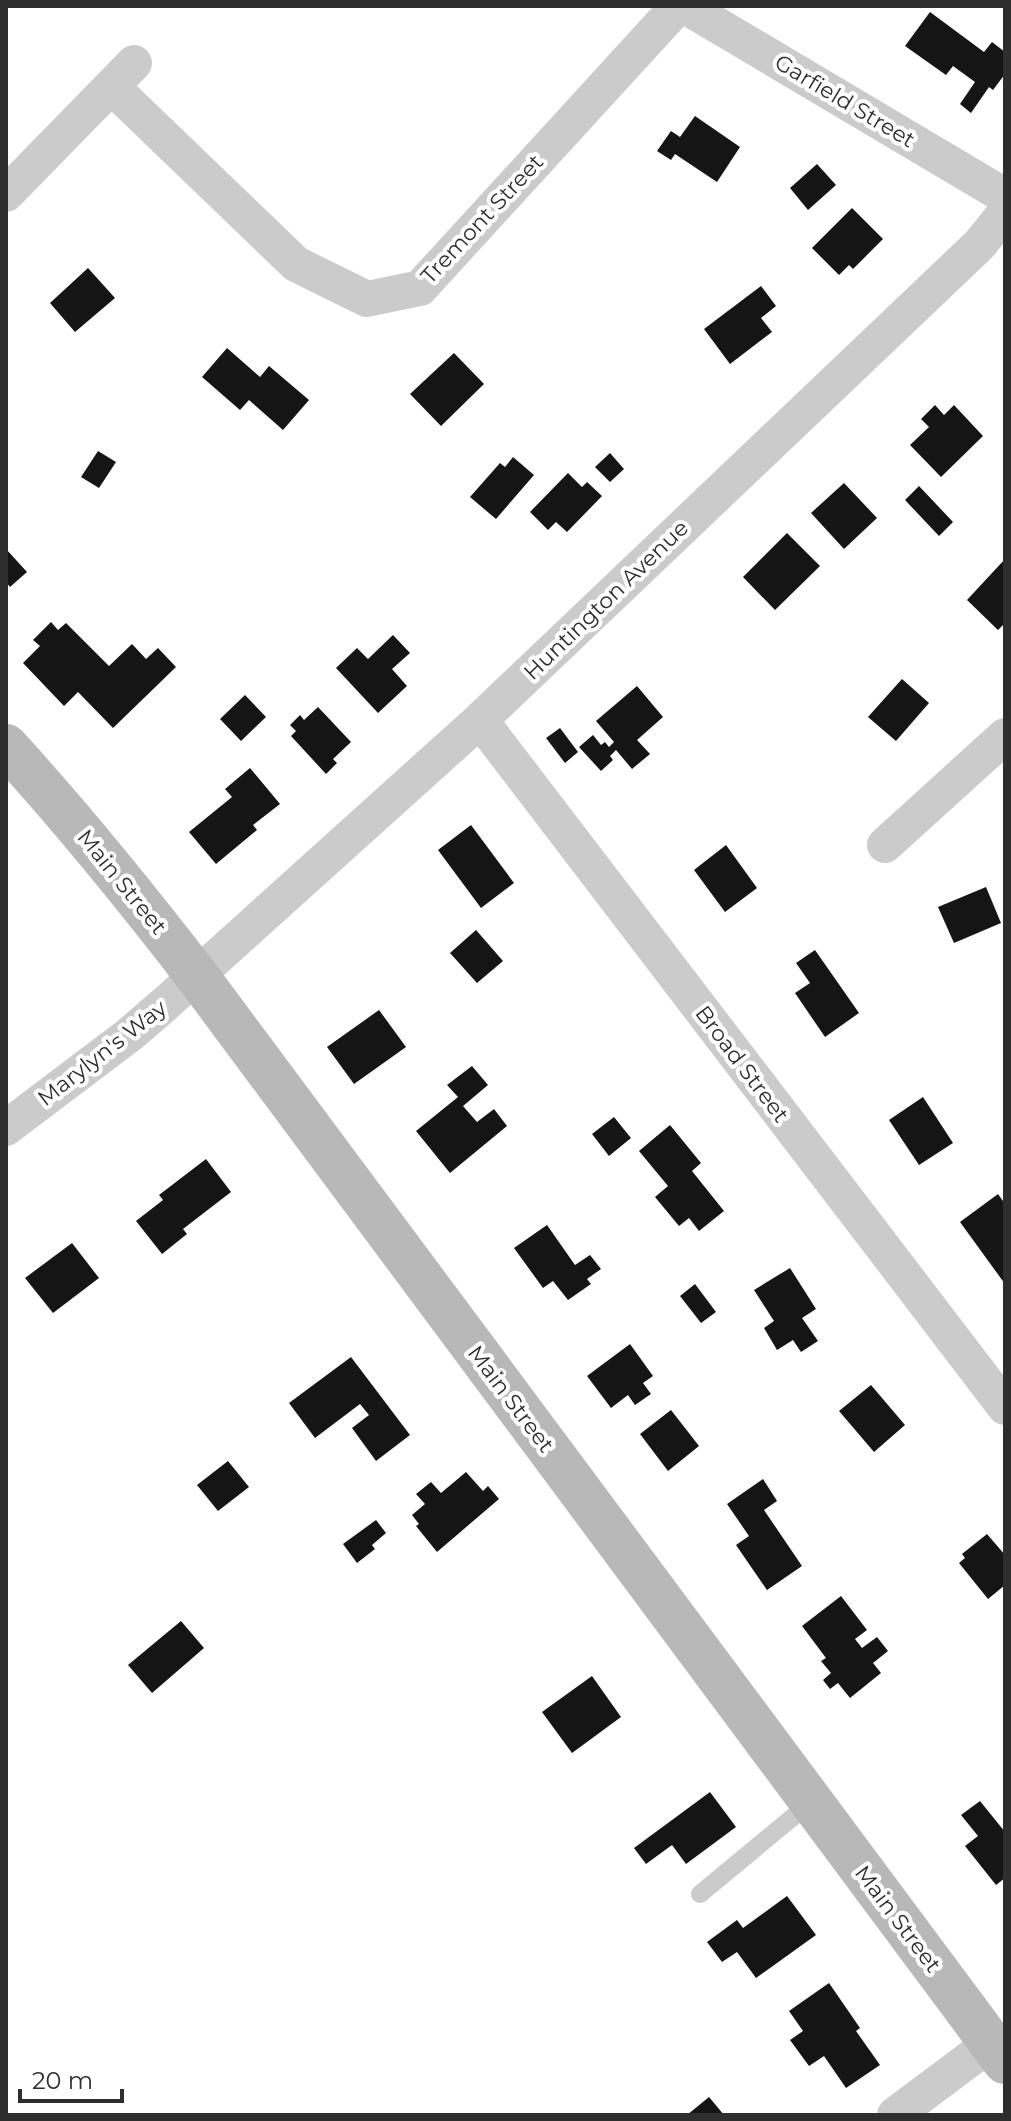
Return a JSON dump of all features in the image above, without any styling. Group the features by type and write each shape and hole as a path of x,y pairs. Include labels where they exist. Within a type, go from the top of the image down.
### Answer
{"main road":[{"name":"Main Street","path":"6,746 116,872 197,976 998,2052"}],"street":[{"name":"Tremont Street","path":"7,191 123,75 296,264 367,299 420,288 678,6"},
{"name":"Garfield Street","path":"685,6 1005,196"},
{"name":"Huntington Avenue","path":"197,976 480,720 979,245 1005,213"},
{"name":"Broad Street","path":"480,720 1005,1407"},
{"path":"885,845 1005,736"},
{"name":"Marylyn's Way","path":"6,1128 129,1035 197,976"},
{"path":"895,2115 998,2052"}],"lane":[{"path":"700,1894 811,1802"}],"building":[{"path":"930,12 984,52 992,42 1005,52 1005,74 993,90 989,87 971,113 960,104 975,82 953,66 946,75 905,46"},
{"path":"695,116 740,147 717,182 675,154 671,160 657,151 671,131 680,137"},
{"path":"817,164 836,185 808,210 790,188"},
{"path":"852,208 883,239 853,269 849,265 839,275 812,248"},
{"path":"88,268 115,298 75,332 50,303"},
{"path":"761,286 776,306 761,318 772,332 730,364 704,329"},
{"path":"227,348 260,377 269,366 309,400 283,430 249,400 240,410 202,377"},
{"path":"454,353 484,384 441,426 410,394"},
{"path":"935,405 944,415 954,405 983,436 941,477 910,445 929,427 921,419"},
{"path":"98,451 116,462 99,488 81,477"},
{"path":"610,453 624,469 610,482 595,467"},
{"path":"513,457 534,475 496,519 470,497 500,463 505,467"},
{"path":"568,473 582,487 587,482 602,496 567,532 556,522 548,530 530,512"},
{"path":"844,483 877,518 844,549 811,513"},
{"path":"919,486 953,522 939,536 905,500"},
{"path":"787,533 820,566 775,610 743,577"},
{"path":"6,549 27,572 10,587 6,582"},
{"path":"1005,559 1005,623 998,630 967,600"},
{"path":"51,622 58,630 66,623 109,666 132,644 146,659 158,648 176,667 113,728 78,692 64,706 23,663 40,646 33,640"},
{"path":"393,635 410,653 392,669 407,686 378,713 336,668 357,648 368,659"},
{"path":"902,679 929,703 896,741 868,717"},
{"path":"637,686 663,717 637,740 650,754 632,769 616,750 610,756 613,760 601,771 579,747 593,735 601,745 605,742 609,747 614,742 596,721"},
{"path":"245,695 266,717 241,741 220,719"},
{"path":"318,707 351,742 333,759 337,763 326,774 291,736 296,731 290,725 300,715 304,720"},
{"path":"560,728 578,752 565,763 546,738"},
{"path":"250,768 280,804 253,825 257,830 216,864 189,832 232,797 225,789"},
{"path":"471,825 514,883 481,908 438,850"},
{"path":"726,845 757,888 725,912 694,870"},
{"path":"986,887 1001,923 954,943 938,907"},
{"path":"476,930 503,961 477,983 450,953"},
{"path":"815,950 859,1013 825,1037 795,993 810,983 796,963"},
{"path":"379,1010 406,1047 354,1084 327,1047"},
{"path":"472,1066 488,1085 463,1106 477,1122 494,1109 507,1126 450,1173 416,1131 458,1097 447,1085"},
{"path":"923,1097 953,1143 919,1165 889,1120"},
{"path":"614,1117 631,1138 609,1156 592,1134"},
{"path":"670,1125 701,1163 692,1171 724,1211 699,1231 689,1218 679,1226 655,1197 668,1186 639,1151"},
{"path":"206,1159 231,1192 183,1229 187,1234 162,1254 136,1221 163,1200 159,1195"},
{"path":"998,1194 1005,1204 1005,1284 960,1222"},
{"path":"547,1225 575,1265 590,1255 601,1269 587,1279 591,1284 568,1300 553,1281 543,1288 514,1248"},
{"path":"72,1243 99,1278 53,1313 25,1278"},
{"path":"790,1268 816,1309 802,1318 818,1341 801,1352 793,1340 777,1350 764,1328 774,1321 754,1290"},
{"path":"695,1284 716,1312 701,1323 680,1296"},
{"path":"630,1344 653,1376 643,1383 651,1394 635,1405 628,1395 611,1408 587,1376"},
{"path":"351,1357 410,1435 376,1461 352,1428 369,1415 360,1404 315,1438 289,1403"},
{"path":"871,1385 905,1425 874,1452 839,1411"},
{"path":"671,1410 699,1446 668,1471 640,1434"},
{"path":"228,1461 249,1487 218,1511 197,1485"},
{"path":"466,1472 483,1491 488,1486 499,1499 437,1552 416,1526 419,1524 412,1515 425,1504 416,1494 431,1482 441,1493"},
{"path":"763,1479 777,1501 764,1510 802,1566 767,1590 736,1545 749,1536 727,1504"},
{"path":"376,1520 386,1533 372,1545 375,1549 357,1563 343,1544"},
{"path":"987,1534 1005,1555 1005,1585 988,1599 959,1563 965,1558 962,1554"},
{"path":"841,1596 867,1630 855,1639 862,1648 877,1637 888,1651 873,1663 881,1673 850,1698 838,1683 830,1689 823,1680 831,1673 821,1661 826,1658 802,1626"},
{"path":"181,1621 204,1648 152,1693 128,1665"},
{"path":"592,1676 621,1717 572,1753 542,1712"},
{"path":"710,1792 736,1827 686,1864 672,1845 646,1864 634,1848"},
{"path":"980,1801 1005,1832 1005,1878 996,1885 965,1846 978,1836 961,1815"},
{"path":"787,1896 816,1935 756,1978 737,1952 722,1962 707,1942 737,1920 743,1928"},
{"path":"829,1983 860,2028 856,2031 880,2065 846,2088 824,2056 809,2066 790,2040 803,2031 789,2011"},
{"path":"709,2097 724,2115 687,2115"}]}
